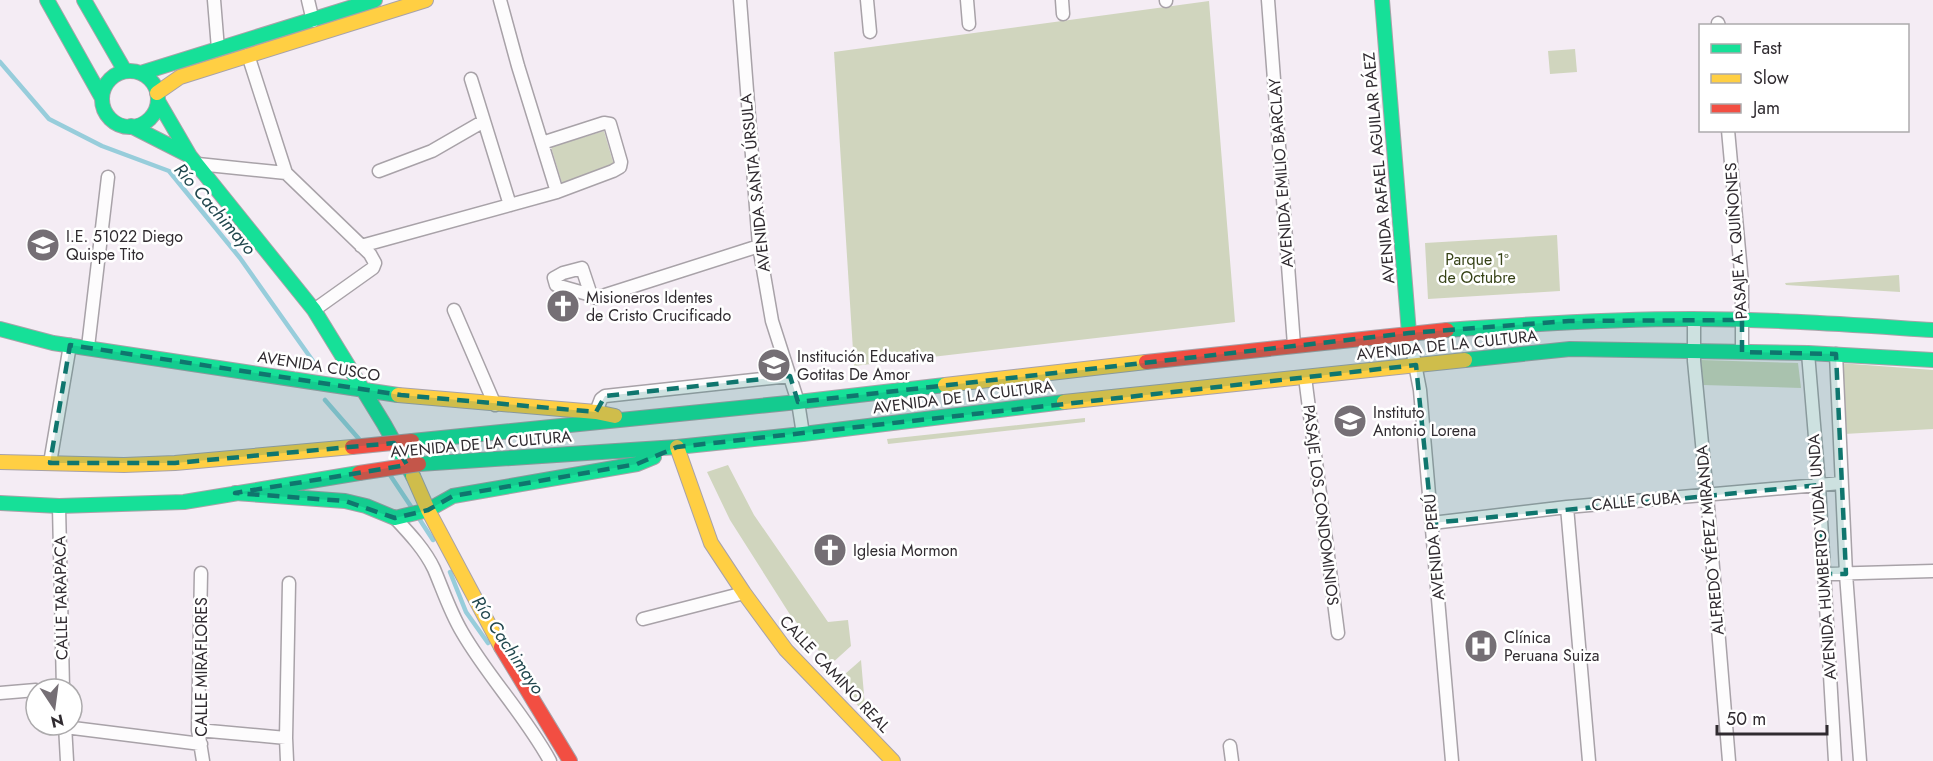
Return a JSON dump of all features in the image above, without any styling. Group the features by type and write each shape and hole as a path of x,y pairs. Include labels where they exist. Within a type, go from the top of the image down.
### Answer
{"main road":[{"path":"47,0 102,98 105,112 123,126 147,121 153,115 158,97 180,77 426,0"},
{"path":"84,0 125,71"},
{"path":"102,98 109,81 125,71 141,73 375,0"},
{"name":"AVENIDA RAFAEL AGUILAR PÁEZ","path":"1382,0 1409,333"},
{"path":"141,73 154,84 158,97 194,160 314,310 413,477 424,512 488,625 570,761"},
{"path":"131,126 194,160"},
{"name":"AVENIDA DE LA CULTURA","path":"0,462 124,465 175,463 798,402 1409,333 1569,321 1742,320 1933,330"},
{"name":"AVENIDA CUSCO","path":"0,329 53,343 363,390 495,405 596,412 635,419"},
{"name":"AVENIDA DE LA CULTURA","path":"0,503 58,506 183,502 419,464 677,447 803,434 1116,395 1570,349 1808,353 1933,360"},
{"path":"1255,350 1260,381"},
{"path":"967,382 970,412"},
{"path":"235,492 345,501 401,518 424,512 453,496 637,464 677,447"},
{"name":"CALLE CAMINO REAL","path":"677,447 711,543 744,593 786,650 893,761"}],"street":[{"path":"214,0 218,49"},
{"path":"308,0 313,21"},
{"path":"500,0 557,192"},
{"name":"AVENIDA SANTA ÚRSULA","path":"740,0 759,246 772,321 798,402 803,434"},
{"path":"867,0 870,32"},
{"path":"967,0 969,24"},
{"path":"1062,0 1063,14"},
{"name":"AVENIDA EMILIO BARCLAY","path":"1268,0 1294,345"},
{"path":"248,55 286,173 374,259 373,268 314,310"},
{"path":"471,79 510,205"},
{"path":"379,171 432,151 484,121"},
{"path":"362,246 557,192 620,167 621,162 610,124 604,123 542,143"},
{"name":"PASAJE A. QUIÑONES","path":"1728,132 1742,283 1742,352"},
{"path":"194,160 286,173"},
{"path":"88,347 108,177"},
{"path":"591,295 596,298 759,246"},
{"path":"454,310 495,405"},
{"name":"ALFREDO YÉPEZ MIRANDA","path":"1694,319 1694,351 1729,761"},
{"name":"AVENIDA PERÚ","path":"1409,333 1416,365 1432,523 1452,761"},
{"path":"50,463 70,345"},
{"name":"AVENIDA HUMBERTO VIDAL UNDA","path":"1808,353 1819,485 1835,761"},
{"name":"AVENIDA HUMBERTO VIDAL UNDA","path":"1836,354 1846,574 1860,761"},
{"path":"596,412 601,399 605,396 790,376"},
{"name":"PASAJE LOS CONDOMINIOS","path":"1305,377 1338,633"},
{"name":"CALLE CUBA","path":"1432,523 1567,507 1841,483"},
{"name":"CALLE TARAPACA","path":"58,506 59,677"},
{"path":"1567,507 1589,761"},
{"path":"401,518 434,569 462,634 531,731 549,761"},
{"path":"1824,574 1933,571"},
{"name":"CALLE MIRAFLORES","path":"201,573 198,730 203,761"},
{"path":"286,761 289,583"},
{"path":"643,619 744,593"},
{"path":"0,693 24,691"},
{"path":"84,729 201,744"},
{"path":"198,730 286,738"},
{"path":"66,737 67,761"},
{"path":"1230,746 1232,761"}],"highlighted area":[{"path":"1742,320 1742,352 1836,354 1846,574 1824,574 1819,485 1432,523 1416,365 677,447 637,464 453,496 428,510 395,518 345,501 235,493 407,465 394,443 175,463 50,463 70,345 401,395 596,412 605,396 790,376 798,402 1409,333 1569,321"}],"green space":[{"path":"1209,1 1235,322 854,366 834,52"},
{"path":"1575,49 1577,72 1550,74 1548,51"},
{"path":"604,131 614,165 562,183 551,147"},
{"name":"Parque 1º de Octubre","path":"1557,235 1560,291 1428,299 1425,243"},
{"path":"1899,275 1900,292 1786,285 1785,283"},
{"path":"1701,360 1798,363 1801,388 1703,385"},
{"path":"1839,363 1933,370 1933,429 1844,434"},
{"path":"1085,418 1085,422 888,444 887,439"},
{"path":"728,465 754,515 828,622 848,620 851,646 830,665 789,613 730,520 707,472"},
{"path":"861,660 865,706 859,707 837,681"}],"waterway":[{"name":"Río Cachimayo","path":"0,62 49,119 102,146 169,171 240,258 320,371"},
{"name":"Río Cachimayo","path":"325,400 359,439"},
{"name":"Río Cachimayo","path":"390,475 412,508"},
{"name":"Río Cachimayo","path":"420,520 433,540"},
{"name":"Río Cachimayo","path":"450,572 466,612 488,643"}],"traffic: fast":[{"path":"47,0 102,98"},
{"path":"84,0 125,71"},
{"path":"141,73 375,0"},
{"path":"1382,0 1409,333"},
{"path":"130,71 141,73 150,79 156,88 158,99 156,110 150,119 141,125 130,127 119,125 110,119 104,110 102,99 104,88 110,79 119,73 130,71"},
{"path":"158,101 190,156 314,310 413,476"},
{"path":"131,126 190,156"},
{"path":"1447,330 1570,322 1692,319 1782,321 1933,330"},
{"path":"0,329 53,343 398,395"},
{"path":"1465,360 1570,349 1808,353 1933,360"},
{"path":"412,441 945,385"},
{"path":"419,464 677,447 1064,402"},
{"path":"235,493 345,501 366,506 395,518 428,510 453,496 637,464 654,457"},
{"path":"0,503 59,506 184,502 359,473"}],"traffic: slow":[{"path":"157,93 180,77 426,0"},
{"path":"1064,402 1465,360"},
{"path":"945,385 1146,362"},
{"path":"398,395 596,412 615,416"},
{"path":"0,462 124,465 175,463 352,447"},
{"path":"677,447 711,543 744,593 786,650 893,761"},
{"path":"413,476 428,510 501,647"}],"traffic: jam":[{"path":"1146,362 1447,330"},
{"path":"352,447 412,441"},
{"path":"359,473 419,464"},
{"path":"501,647 570,761"}],"place":[{"name":"I.E. 51022 Diego Quispe Tito","path":"43,245"},
{"name":"Misioneros Identes de Cristo Crucificado","path":"563,306"},
{"name":"Institución Educativa Gotitas De Amor","path":"774,365"},
{"name":"Instituto Antonio Lorena","path":"1350,421"},
{"name":"Iglesia Mormon","path":"830,550"},
{"name":"Clínica Peruana Suiza","path":"1481,646"}]}
